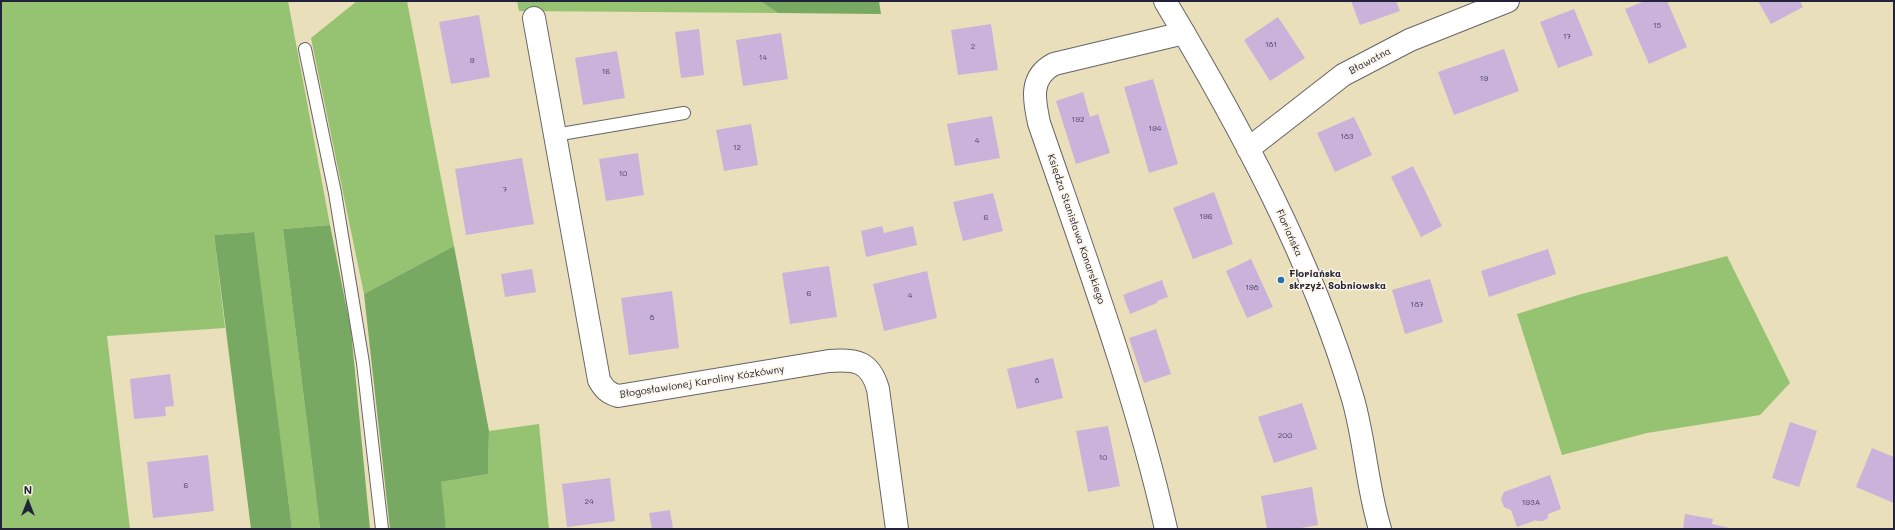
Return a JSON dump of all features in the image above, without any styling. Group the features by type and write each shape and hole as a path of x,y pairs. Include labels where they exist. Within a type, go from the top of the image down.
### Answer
{"street":[{"name":"Floriańska","path":"1165,1 1248,149 1282,217 1325,316 1353,399 1380,529"},
{"name":"Bławatna","path":"1248,149 1343,75 1410,40 1508,1"},
{"name":"Błogosławionej Karoliny Kózkówny","path":"534,18 599,380 603,388 610,394 618,396 829,361 846,360 860,362 869,368 876,380 878,389 897,529"},
{"name":"Księdza Stanisława Konarskiego","path":"1166,529 1156,485 1120,361 1039,123 1034,93 1041,74 1054,64 1184,33"}],"lane":[{"path":"305,49 335,192 363,362 382,529"},
{"path":"555,135 684,113"}],"green space":[{"path":"1,1 288,1 330,225 283,229 320,529 292,529 253,232 214,235 225,328 107,336 130,529 1,529"},
{"path":"357,1 407,1 454,246 364,294 311,38"},
{"path":"517,1 760,1 778,13 519,11"},
{"path":"760,1 879,1 881,14 778,13"},
{"path":"330,225 351,330 370,529 320,529 283,229"},
{"path":"254,232 292,529 251,529 214,235"},
{"path":"454,246 489,431 488,474 441,482 446,529 390,529 364,294"},
{"path":"1727,256 1790,383 1760,415 1647,433 1562,455 1517,314 1578,295"},
{"path":"539,424 549,529 446,529 440,482 488,474 489,431"}],"building":[{"path":"1351,1 1396,1 1400,11 1360,25"},
{"path":"1645,1 1667,1 1687,47 1649,64 1625,9"},
{"path":"1758,1 1800,1 1803,7 1771,24"},
{"path":"1574,9 1593,55 1558,68 1540,22"},
{"path":"479,15 490,77 451,84 439,22"},
{"path":"1278,17 1305,58 1270,81 1244,40"},
{"path":"991,24 998,70 958,75 951,30"},
{"path":"699,29 704,75 681,78 675,32"},
{"path":"781,33 788,79 743,86 736,40"},
{"path":"1504,49 1519,91 1454,115 1438,72"},
{"path":"617,51 625,98 583,105 575,58"},
{"path":"1153,79 1178,164 1149,173 1124,87"},
{"path":"1083,92 1090,117 1098,114 1110,153 1076,164 1056,101"},
{"path":"992,116 1000,158 955,166 947,124"},
{"path":"1354,117 1372,155 1335,172 1317,133"},
{"path":"751,124 758,165 724,171 716,130"},
{"path":"638,153 644,195 606,201 599,159"},
{"path":"522,158 534,224 466,235 455,169"},
{"path":"1413,166 1442,226 1421,237 1391,177"},
{"path":"1214,192 1233,244 1193,259 1173,208"},
{"path":"993,193 1003,231 963,241 953,202"},
{"path":"882,226 884,233 913,226 917,245 866,257 861,231"},
{"path":"1548,249 1556,274 1489,297 1481,271"},
{"path":"1251,259 1273,307 1247,318 1226,271"},
{"path":"829,266 837,317 790,324 782,273"},
{"path":"532,269 536,292 505,297 501,274"},
{"path":"927,271 937,318 884,331 873,284"},
{"path":"1430,279 1443,322 1405,334 1392,290"},
{"path":"1162,280 1168,297 1130,314 1123,295"},
{"path":"672,291 679,348 629,355 621,298"},
{"path":"1156,329 1171,374 1144,383 1129,338"},
{"path":"1053,358 1063,398 1017,409 1007,369"},
{"path":"170,374 174,406 165,407 166,416 134,419 130,379"},
{"path":"1302,403 1317,449 1274,463 1258,417"},
{"path":"1790,422 1817,431 1799,487 1772,478"},
{"path":"1108,426 1120,486 1088,492 1076,431"},
{"path":"1872,448 1894,457 1894,503 1856,487"},
{"path":"208,455 214,511 153,518 147,462"},
{"path":"1550,475 1561,509 1548,514 1548,518 1543,521 1536,520 1517,527 1511,510 1504,507 1501,499 1504,492"},
{"path":"610,478 615,521 567,527 562,484"},
{"path":"1312,487 1318,525 1295,529 1267,529 1261,496"},
{"path":"670,510 673,529 652,529 649,513"},
{"path":"1685,514 1713,519 1712,524 1734,529 1683,529"}],"place":[{"name":"Floriańska skrzyż. Sobniowska","path":"1281,280"}]}
